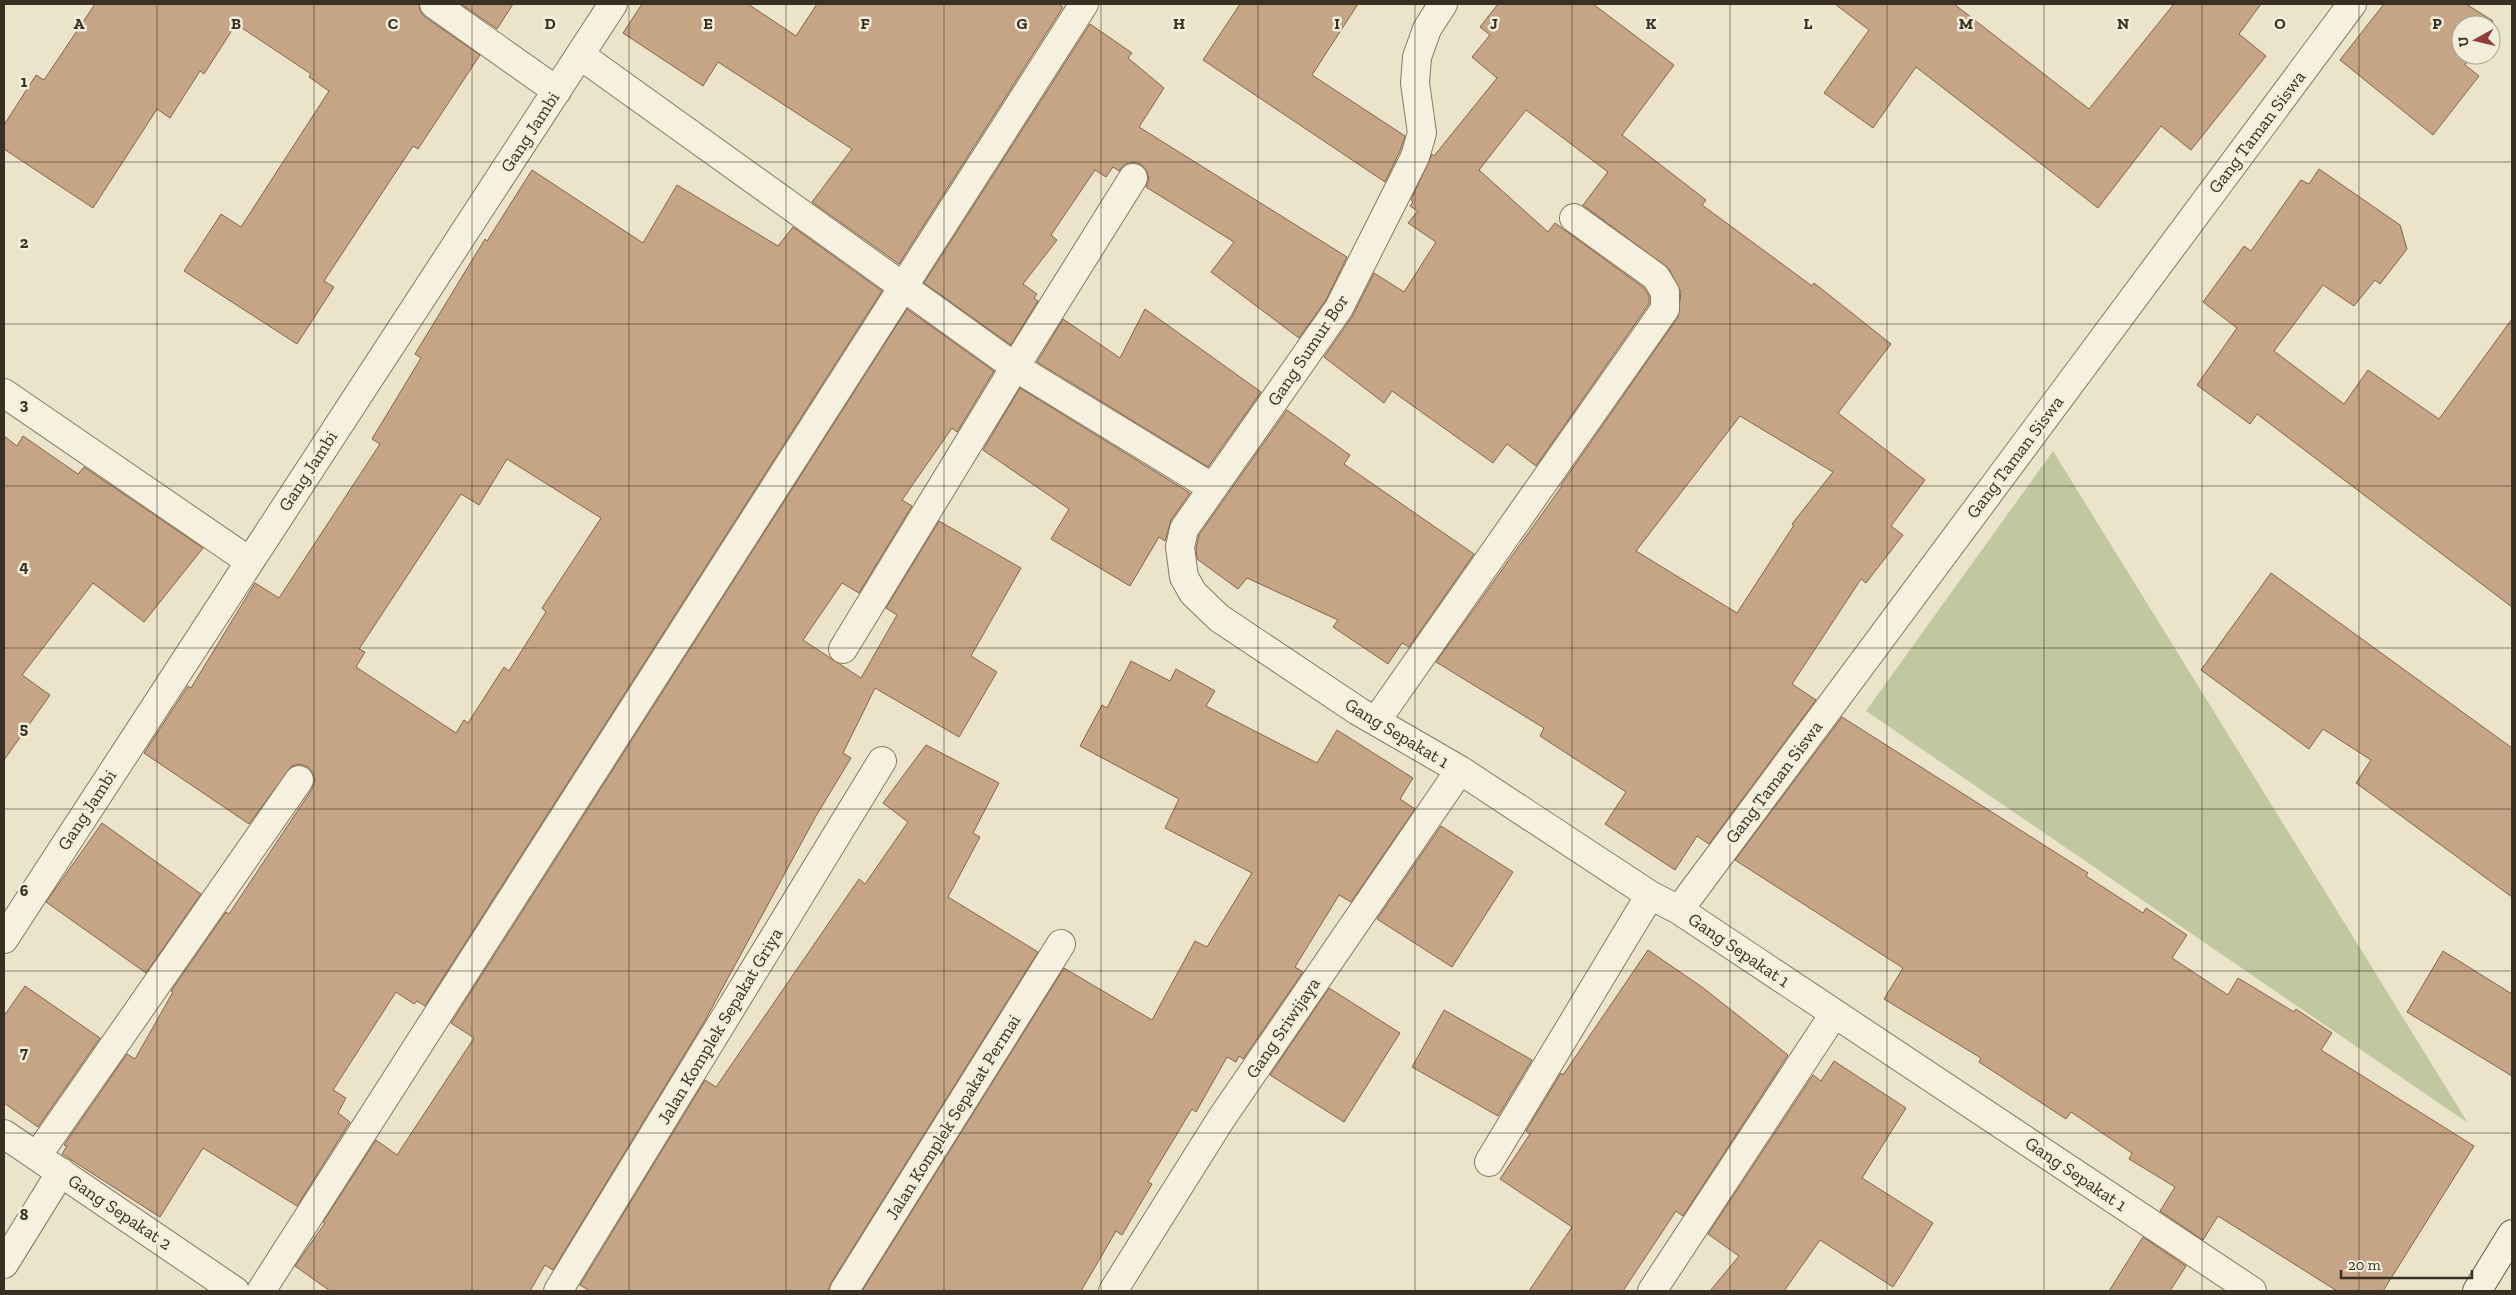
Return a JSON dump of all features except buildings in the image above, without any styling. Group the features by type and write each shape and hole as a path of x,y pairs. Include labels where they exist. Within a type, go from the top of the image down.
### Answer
{"street":[{"path":"434,4 557,91"},
{"name":"Gang Jambi","path":"4,939 613,4"},
{"path":"261,1291 1084,4"},
{"name":"Gang Sumur Bor","path":"1219,618 1192,593 1184,577 1180,547 1184,528 1340,308 1415,157 1422,134 1415,83 1417,57 1427,29 1443,4"},
{"name":"Gang Taman Siswa","path":"1679,910 2352,4"},
{"path":"580,55 1015,367 1213,488"},
{"path":"843,649 1133,178"},
{"path":"1376,721 1665,310 1665,292 1656,277 1574,218"},
{"path":"4,393 249,562"},
{"name":"Gang Sepakat 1","path":"1219,618 1376,721 1460,770 1650,894 1679,910 2252,1291"},
{"name":"Jalan Komplek Sepakat Griya","path":"558,1291 882,761"},
{"name":"Gang Sriwijaya","path":"1113,1291 1221,1119 1460,770"},
{"path":"37,1156 299,780"},
{"path":"1489,1162 1650,894"},
{"name":"Jalan Komplek Sepakat Permai","path":"844,1291 1061,944"},
{"path":"1652,1291 1834,1014"},
{"name":"Gang Sepakat 2","path":"4,1134 235,1291"},
{"path":"4,1264 61,1172"},
{"path":"2477,1291 2512,1234"}],"green space":[{"path":"2053,451 2468,1123 1866,711"}]}
